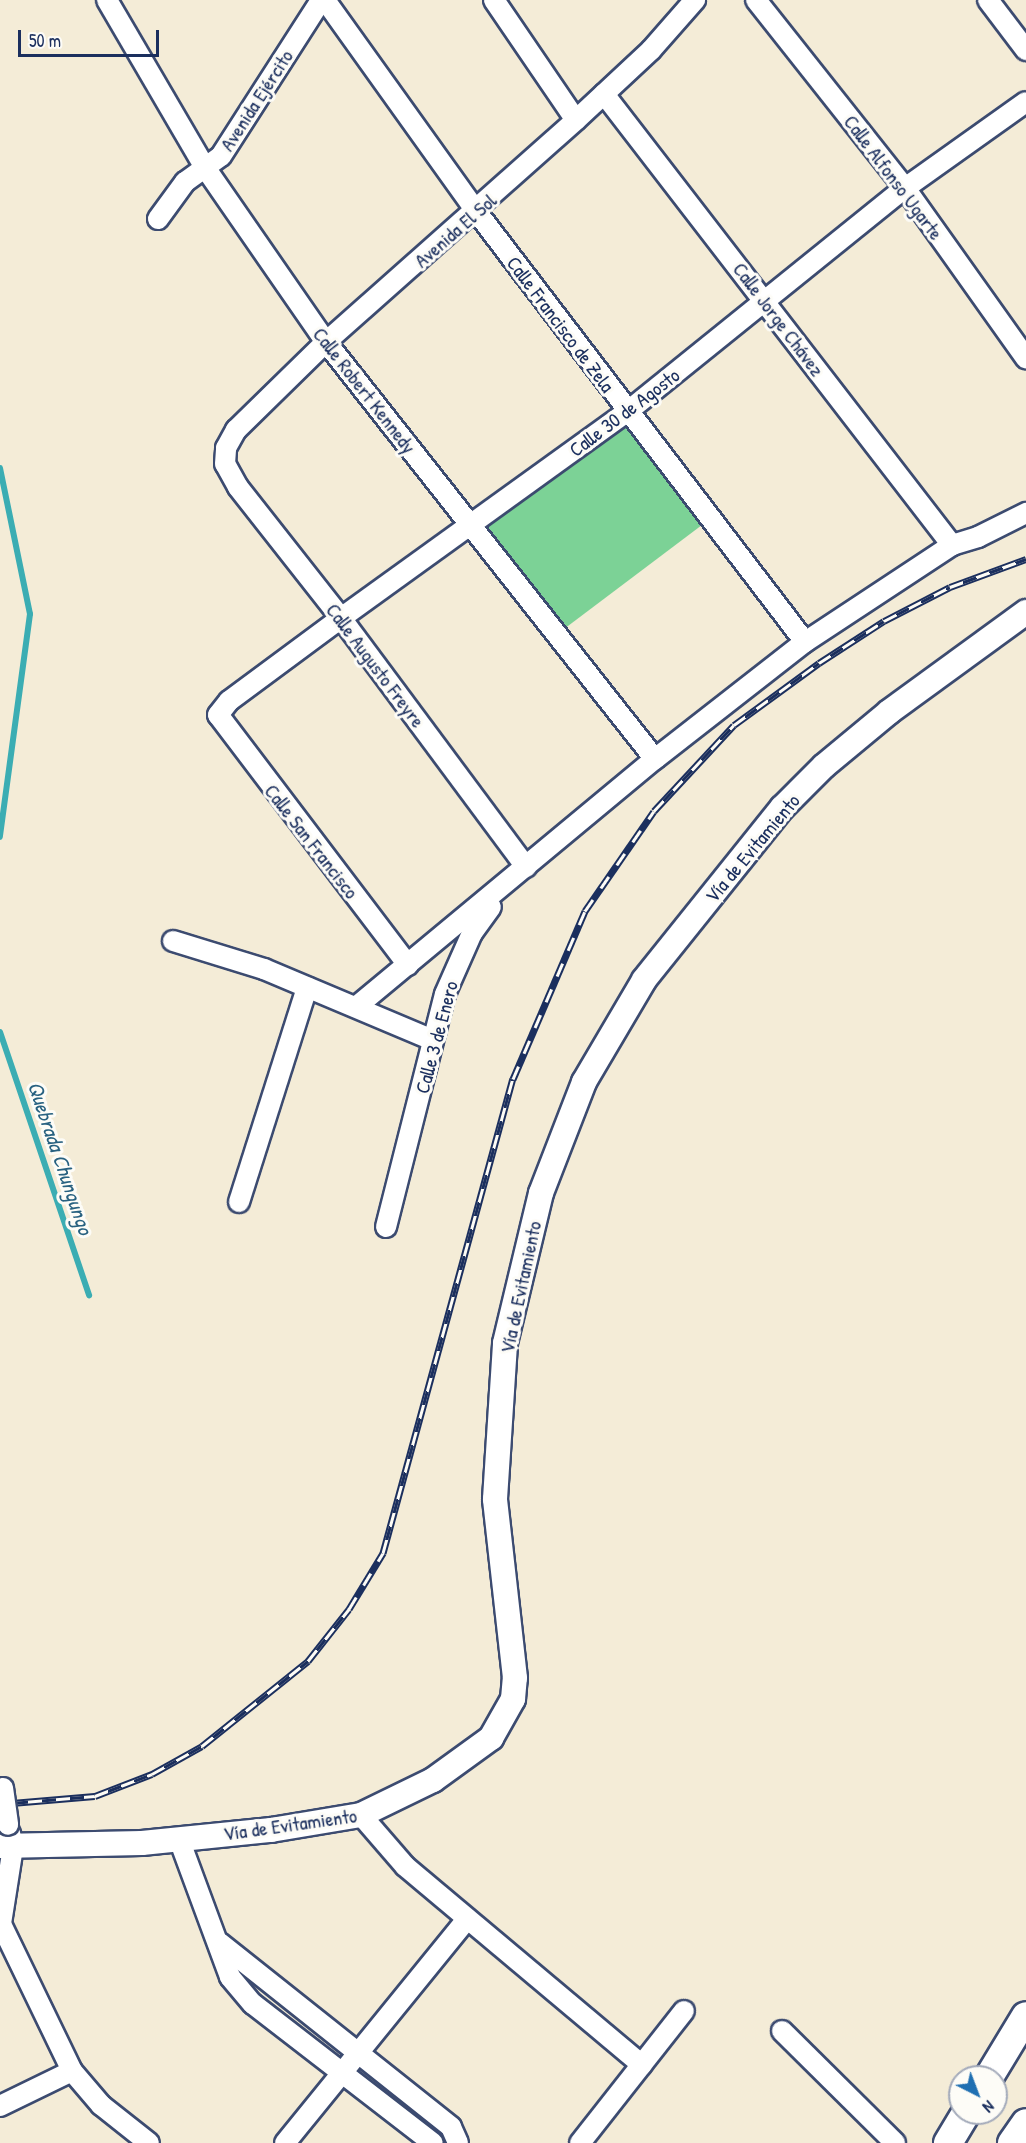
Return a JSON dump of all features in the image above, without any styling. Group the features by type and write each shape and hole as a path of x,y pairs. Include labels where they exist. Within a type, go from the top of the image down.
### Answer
{"highway":[{"path":"995,2065 1026,2016"},
{"path":"1012,2143 1026,2123"},
{"path":"948,2143 959,2125"}],"main road":[{"name":"Vía de Evitamiento","path":"7,1839 179,1839 271,1830 361,1815 433,1780 491,1738 513,1699 515,1678 495,1498 506,1343 541,1192 584,1082 644,980 782,808 824,766 889,712 1025,615"}],"street":[{"name":"Calle Robert Kennedy","path":"107,0 204,166 326,342 655,759"},
{"name":"Avenida Ejército","path":"158,219 185,182 204,166 221,156 323,0"},
{"name":"Calle Francisco de Zela","path":"323,0 476,212 805,642"},
{"path":"494,0 576,120"},
{"name":"Avenida El Sol","path":"225,464 226,448 236,430 326,342 476,212 651,50 695,0"},
{"name":"Calle Alfonso Ugarte","path":"756,0 905,188 1026,358"},
{"path":"988,0 1026,50"},
{"name":"Calle Jorge Chávez","path":"604,94 952,545"},
{"name":"Calle 30 de Agosto","path":"218,715 229,701 341,618 627,412 767,303 905,188 1026,102"},
{"name":"Calle Augusto Freyre","path":"225,464 237,487 341,618 526,867"},
{"path":"356,1007 655,759 805,642 952,545 1026,513"},
{"name":"Calle San Francisco","path":"218,715 408,965"},
{"name":"Calle 3 de Enero","path":"386,1227 445,994 472,933 526,867"},
{"path":"173,941 225,955 433,1040"},
{"path":"239,1202 307,987"},
{"path":"1,1781 7,1839 0,1924 72,2071 101,2105 149,2143"},
{"path":"361,1815 405,1866 642,2065"},
{"path":"179,1839 220,1943 230,1977 253,2004 433,2143"},
{"path":"285,2143 467,1919"},
{"path":"220,1943 452,2127 458,2143"},
{"path":"580,2143 684,2011"},
{"path":"782,2031 895,2143"},
{"path":"0,2106 72,2071"}],"green space":[{"path":"627,420 705,523 562,631 484,528"}],"waterway":[{"name":"Quebrada Chungungo","path":"0,468 30,614 0,837"},
{"name":"Quebrada Chungungo","path":"0,1032 89,1295"}],"railway":[{"path":"0,1804 95,1796 152,1774 202,1746 308,1661 349,1609 383,1553 513,1079 585,911 654,811 734,725 819,663 884,621 950,587 1026,559"}]}
